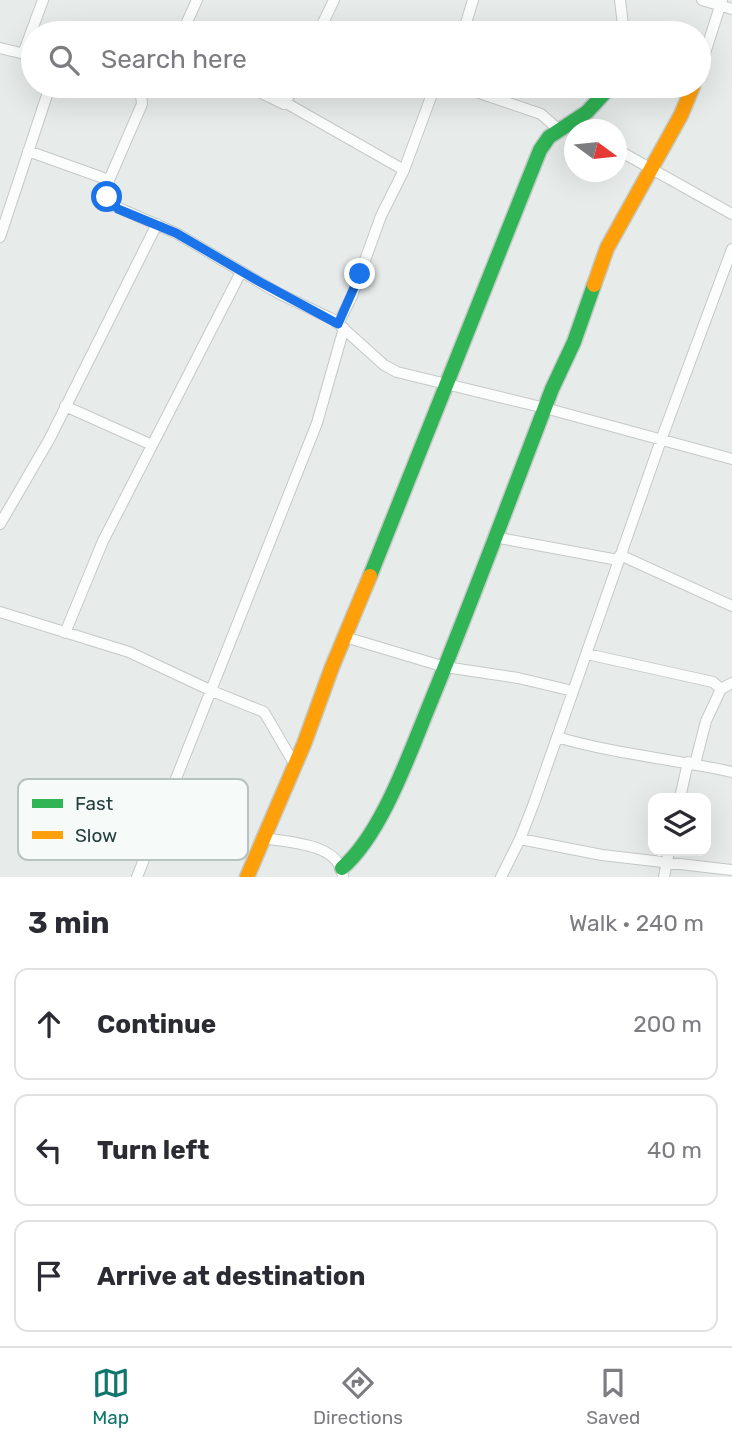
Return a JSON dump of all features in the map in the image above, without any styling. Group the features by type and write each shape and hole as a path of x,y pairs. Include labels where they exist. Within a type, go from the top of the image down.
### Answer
{"street":[{"path":"37,21 43,0"},
{"path":"187,21 197,0"},
{"path":"324,21 334,0"},
{"path":"467,21 473,0"},
{"path":"620,0 623,21"},
{"path":"702,0 722,3 732,9"},
{"path":"711,36 722,3"},
{"path":"0,48 21,53"},
{"path":"0,237 46,98"},
{"path":"141,98 142,104 109,180 107,197 112,205 157,224 341,326 384,365 409,376 545,408 732,459"},
{"path":"270,98 286,103 404,170"},
{"path":"286,103 289,98"},
{"path":"177,779 317,423 341,326 381,216 404,170 431,98"},
{"path":"494,98 541,114 564,126"},
{"path":"579,119 603,98"},
{"path":"264,838 327,852 335,857 343,872 377,824 445,667 556,379 569,355 607,248 688,98"},
{"path":"247,877 400,507 540,150 546,140 564,131"},
{"path":"28,151 109,180"},
{"path":"627,155 732,214"},
{"path":"0,524 36,464 157,224"},
{"path":"501,877 520,839 661,440 732,249"},
{"path":"65,633 103,541 241,272"},
{"path":"65,406 152,445"},
{"path":"494,537 619,558 732,606"},
{"path":"0,612 129,652 264,712 295,765"},
{"path":"345,637 445,667 518,678 573,691"},
{"path":"587,654 713,681 721,689"},
{"path":"682,793 706,721 721,689 732,683"},
{"path":"557,737 618,753 691,763 732,772"},
{"path":"520,839 603,855 732,870"},
{"path":"664,877 668,856"},
{"path":"137,877 144,860"}],"traffic: fast":[{"path":"370,576 540,150 549,137 587,112 600,98"},
{"path":"342,868 369,837 402,773 552,389 574,342 594,285"}],"traffic: slow":[{"path":"594,285 607,248 688,98"},
{"path":"247,877 304,744 370,576"}],"route":[{"path":"107,197 118,209 176,233 338,324 360,274"}]}
